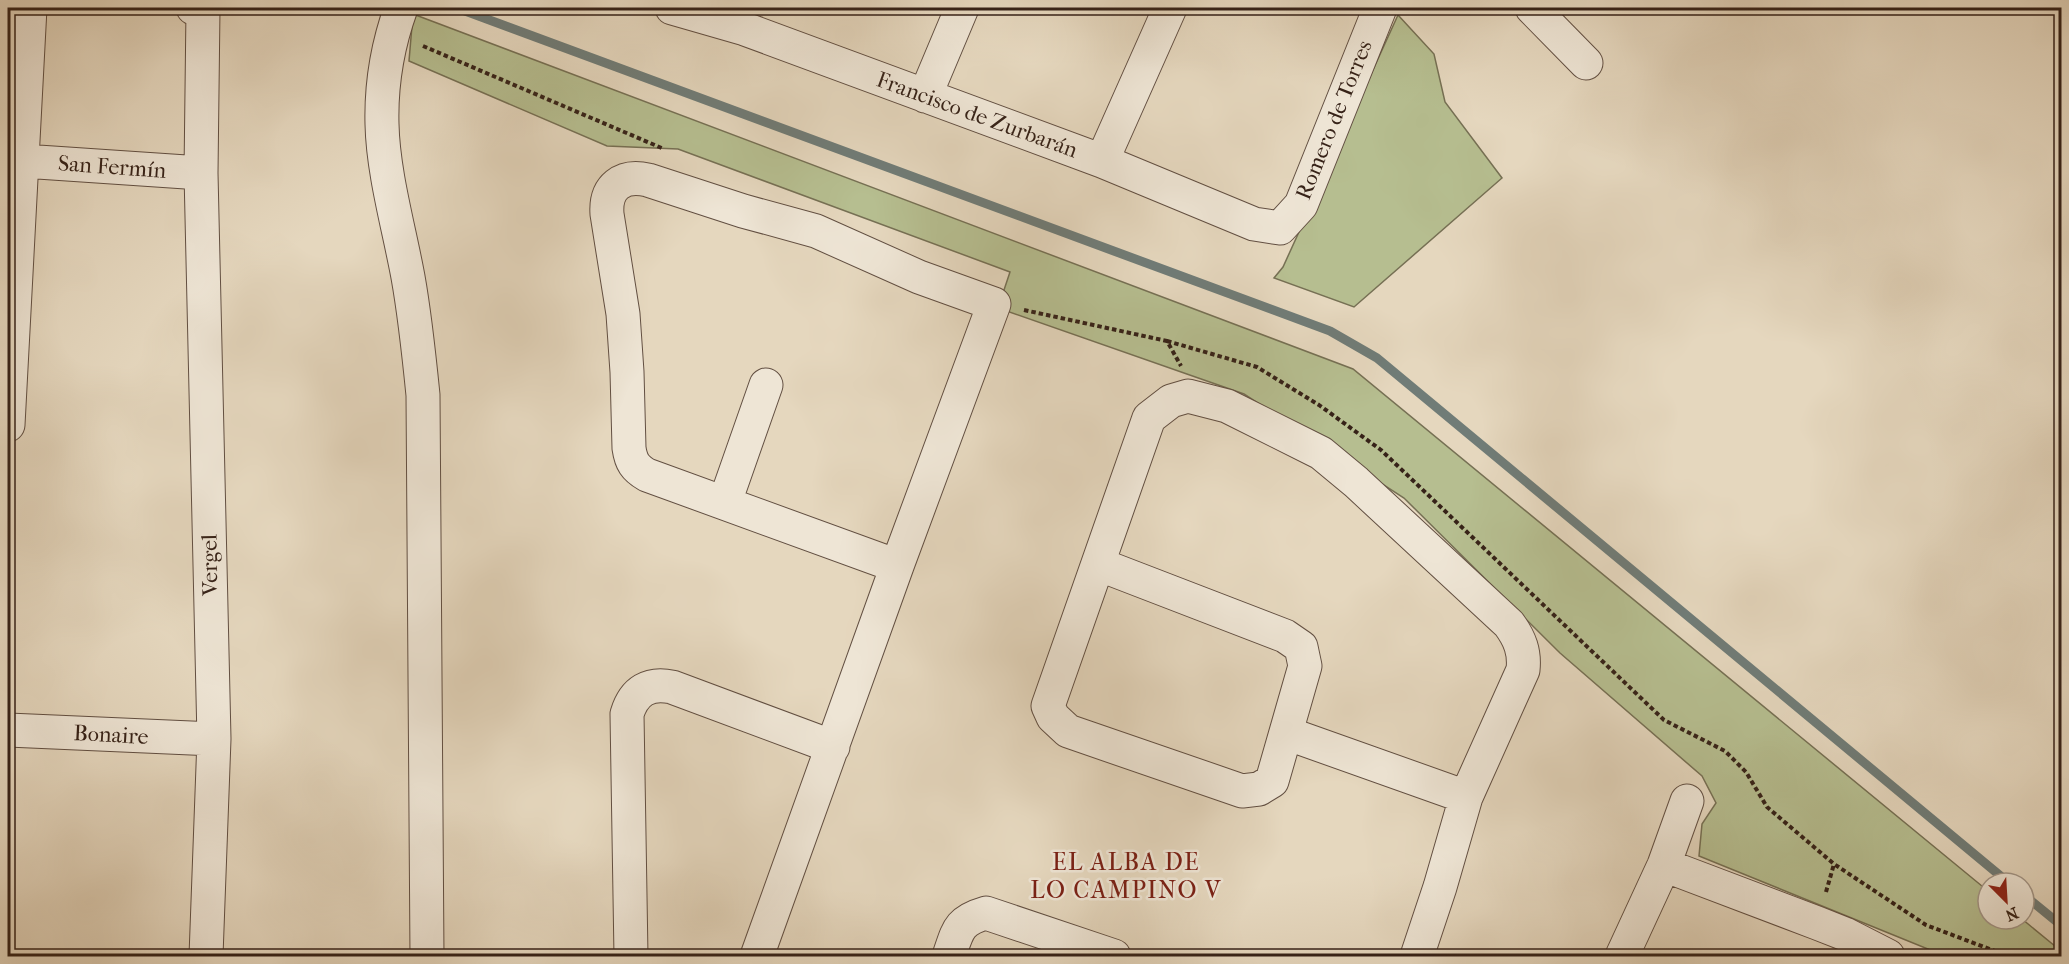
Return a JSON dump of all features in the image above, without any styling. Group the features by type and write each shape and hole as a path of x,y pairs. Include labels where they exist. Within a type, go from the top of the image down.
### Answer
{"street":[{"path":"8,425 30,8"},
{"name":"Vergel","path":"198,8 214,740 206,957"},
{"name":"Francisco de Zurbarán","path":"672,8 749,18 926,96 1102,161 1254,224 1280,228"},
{"path":"926,96 962,8"},
{"path":"1102,161 1170,8"},
{"name":"Romero de Torres","path":"1280,228 1302,205 1380,8"},
{"path":"1532,8 1586,63"},
{"path":"398,17 387,63 382,124 385,153 415,322 423,395 428,957"},
{"name":"San Fermín","path":"23,160 201,173"},
{"path":"757,957 994,304 919,277 816,231 744,212 637,177 616,184 606,203 623,314 631,458 636,468 647,476 725,502 897,566"},
{"path":"725,502 766,385"},
{"path":"1098,564 1285,636 1301,647 1305,666 1272,782 1259,789 1242,791 1068,730 1053,717 1048,706 1149,418 1171,401 1188,396 1227,406 1321,453 1399,521 1509,624 1518,636 1523,649 1523,670 1466,797 1417,957"},
{"path":"631,957 627,714 635,696 651,686 672,687 833,747"},
{"name":"Bonaire","path":"8,730 214,740"},
{"path":"1286,733 1466,797"},
{"path":"1622,957 1664,865 1688,801"},
{"path":"1664,865 1845,934 1888,957"},
{"path":"949,957 959,928 971,917 986,913 1114,957"}],"path":[{"path":"398,17 674,153"},
{"path":"994,304 1167,341 1257,367 1319,405 1381,450 1665,720 1725,751 1746,772 1767,807 1834,864 1926,925 2008,957"},
{"path":"1167,341 1183,369 1188,396"}],"green space":[{"path":"413,14 1353,369 1976,881 1976,931 2036,930 2061,951 2061,956 1945,956 1699,856 1702,824 1716,803 1702,776 1560,653 1404,498 1244,394 998,308 1010,272 678,149 607,146 409,61"},
{"path":"1398,15 1434,54 1445,102 1502,178 1354,307 1274,278 1283,267"}],"waterway":[{"path":"457,8 1330,331 1377,358 1995,871"},
{"path":"2036,905 2062,926"}],"district":[{"name":"EL ALBA DE LO CAMPINO V","path":"1126,876"}]}
